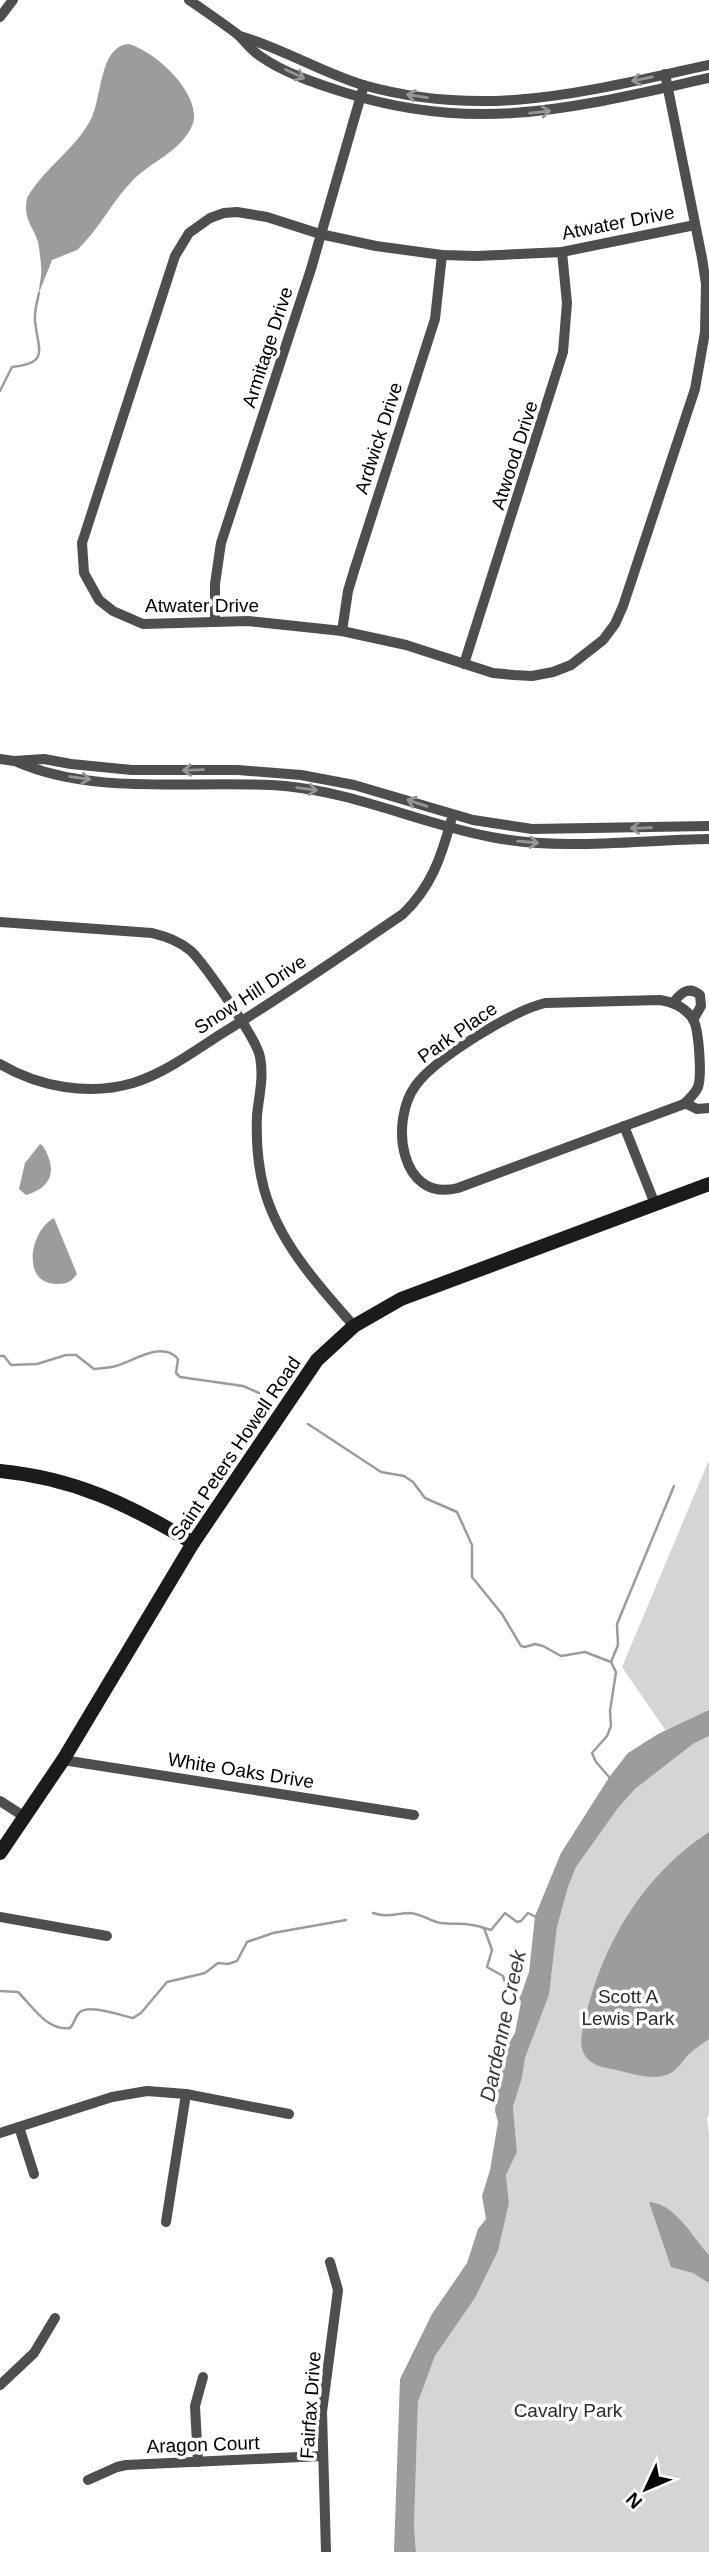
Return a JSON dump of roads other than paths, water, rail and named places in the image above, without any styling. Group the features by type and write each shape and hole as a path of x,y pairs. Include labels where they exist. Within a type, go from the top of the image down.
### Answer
{"main road":[{"name":"Saint Peters Howell Road","path":"0,1853 63,1760 193,1543 317,1360 354,1326 401,1299 709,1184"},
{"path":"0,1471 58,1480 104,1494 152,1518 193,1543"}],"street":[{"path":"0,17 13,0"},
{"path":"189,0 239,36 259,55 278,66 360,98 408,109 456,115 559,110 709,78"},
{"path":"239,36 266,44 301,62 364,85 433,99 484,103 567,94 709,65"},
{"name":"Atwater Drive","path":"665,74 702,258 706,296 705,332 698,376 627,596 615,624 588,654 553,672 532,676 493,673 406,645 342,631 248,621 143,624 113,611 99,600 84,573 82,543 87,524 175,256 189,233 210,218 237,212 376,246 442,255 501,256 562,252 695,225"},
{"name":"Armitage Drive","path":"215,622 216,575 221,543 320,234 364,85"},
{"path":"515,101 516,114"},
{"name":"Atwood Drive","path":"464,664 564,352 567,303 562,252"},
{"name":"Ardwick Drive","path":"342,631 348,591 435,319 442,255"},
{"path":"0,759 44,759 71,764 159,771 269,771 354,785 503,826 553,830 709,826"},
{"path":"14,761 42,773 90,779 268,785 342,795 491,837 550,844 709,839"},
{"path":"268,785 269,771"},
{"name":"Snow Hill Drive","path":"0,1064 38,1082 63,1086 96,1088 131,1083 157,1074 388,925 411,906 430,881 452,814"},
{"path":"0,922 152,933 168,937 192,952 260,1054 261,1090 257,1138 259,1162 268,1200 293,1251 354,1326"},
{"name":"Park Place","path":"681,992 696,992 700,995 701,1006 693,1020 705,1083 685,1103 447,1191 428,1187 414,1174 404,1152 404,1111 414,1086 433,1067 521,1010 545,1003 660,1000 673,1003 681,992"},
{"path":"673,1003 693,1020"},
{"path":"685,1103 697,1109 709,1108"},
{"path":"624,1126 655,1204"},
{"name":"White Oaks Drive","path":"63,1760 414,1815"},
{"path":"0,1801 25,1817"},
{"path":"0,1917 107,1936"},
{"path":"0,2133 123,2094 162,2090 289,2114"},
{"path":"166,2222 186,2094"},
{"path":"19,2127 34,2174"},
{"name":"Fairfax Drive","path":"326,2552 323,2413 338,2290 330,2262"},
{"path":"0,2385 34,2353 55,2318"},
{"path":"198,2462 195,2406 204,2377"},
{"name":"Aragon Court","path":"88,2480 126,2465 322,2456"}],"waterway":[{"path":"0,391 12,367 32,362 39,353 35,318 39,293"},
{"path":"0,1356 4,1356 11,1365 37,1364 66,1355 76,1355 94,1369 113,1367 148,1353 164,1351 178,1359 176,1373 180,1377 243,1386 259,1393"},
{"path":"308,1424 381,1472 404,1476 413,1482 425,1498 457,1512 472,1545 472,1577 502,1614 521,1646 535,1644 561,1656 585,1652 611,1662 616,1672 610,1711 611,1726 607,1736 592,1753 610,1778"},
{"path":"611,1662 618,1645 617,1624 674,1486"},
{"name":"Dardenne Creek","path":"373,1913 410,1913 441,1923 468,1924 484,1928 492,1950 487,1967 503,1976 508,1991 521,1999"},
{"path":"484,1928 491,1930 505,1913 517,1922 528,1913 536,1917"},
{"path":"0,1991 18,1992 47,2022 62,2028 70,2028 79,2013 90,2009 133,2018 141,2013 167,1982 205,1973 218,1963 237,1961 247,1942 273,1933 346,1920"}],"park label":[{"name":"Scott A Lewis Park","path":"628,2007"},
{"name":"Cavalry Park","path":"568,2410"}]}
